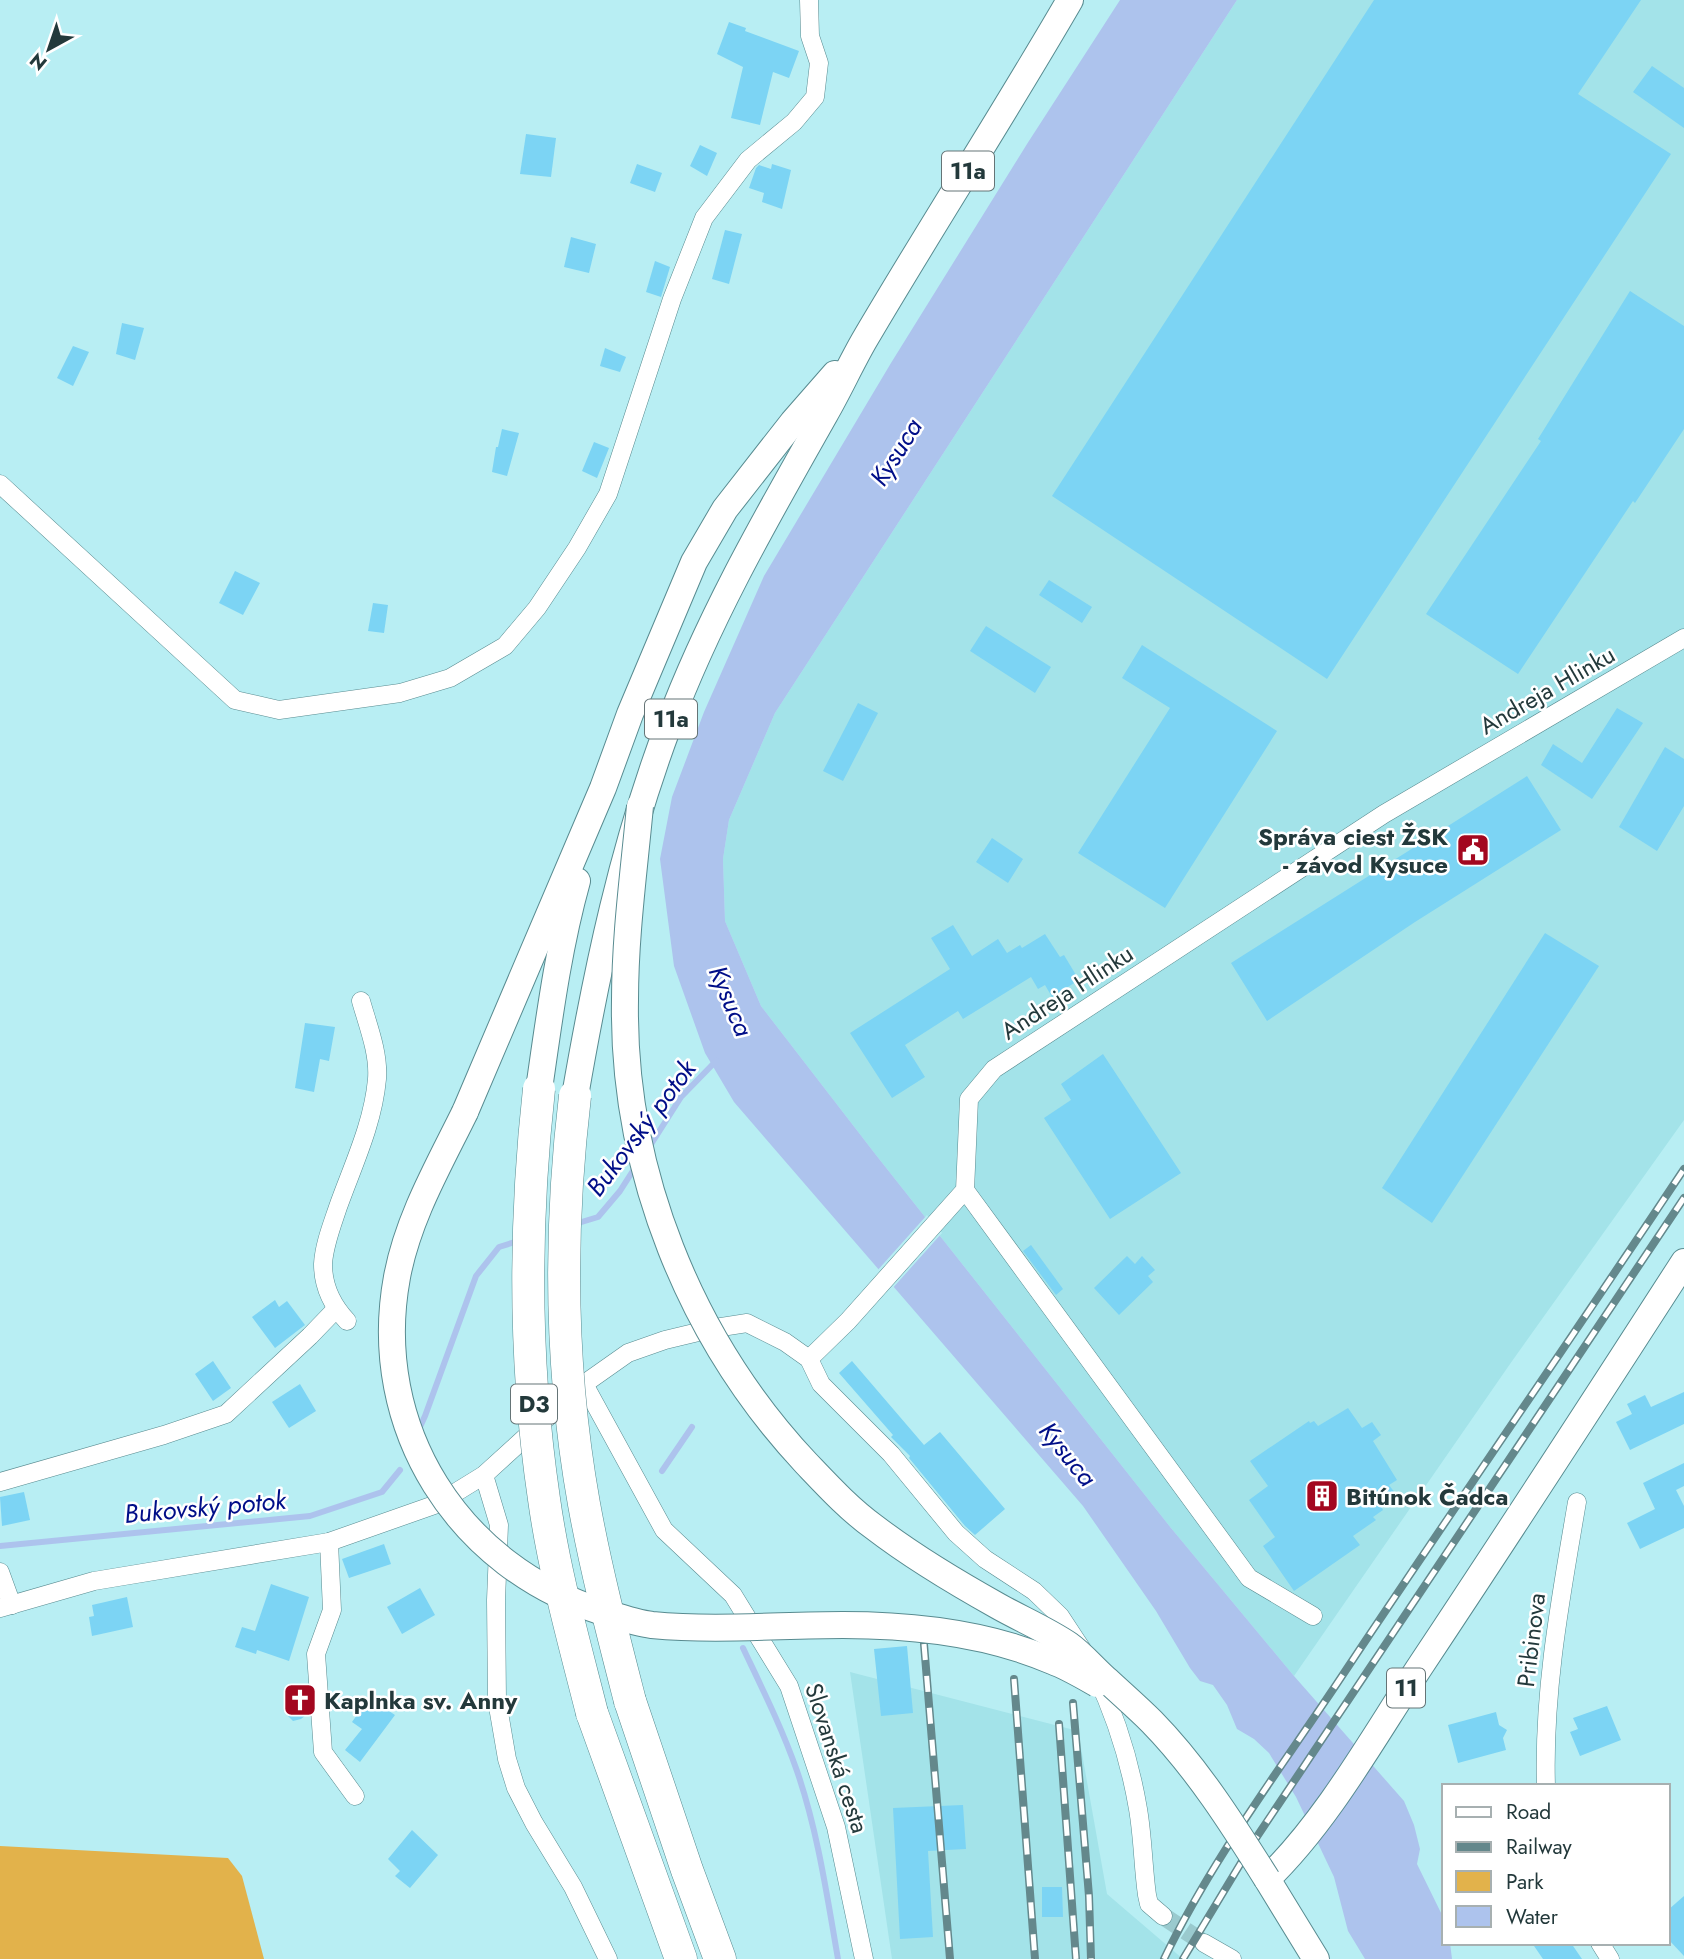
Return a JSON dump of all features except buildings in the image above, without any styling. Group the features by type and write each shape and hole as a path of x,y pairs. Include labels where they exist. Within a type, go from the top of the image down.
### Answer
{"highway":[{"name":"D3","path":"539,1089 529,1233 529,1316 534,1408 544,1499 564,1604 592,1713 681,1959"},
{"name":"D3","path":"575,1096 568,1157 566,1317 571,1402 583,1501 602,1595 630,1701 720,1959"}],"main road":[{"name":"11a","path":"640,806 669,723 706,634 770,510 864,341 1070,0"},
{"name":"11a","path":"603,788 630,714 694,562 725,509 793,422 864,341"},
{"name":"D3","path":"539,1089 569,911 603,788"},
{"path":"603,788 465,1112 419,1207 402,1253 393,1302 394,1376 400,1402 418,1452 444,1499 481,1544 529,1580 585,1607 650,1625 846,1625 959,1634 1008,1645 1053,1661 1127,1699"},
{"name":"D3","path":"575,1096 609,916 640,806"},
{"path":"640,806 627,946 625,1002 627,1059 634,1116 646,1175 665,1233 687,1287 715,1340 747,1391 788,1444 830,1488 871,1525 965,1588 1069,1645 1127,1699 1179,1753 1233,1826 1316,1959"},
{"name":"11","path":"1267,1879 1290,1857 1327,1807 1684,1262"}],"street":[{"path":"0,484 235,701 279,710 400,693 450,678 505,646 537,608 578,548 608,494 672,299 704,218 748,160 794,122 815,97 819,63 810,36 809,0"},
{"name":"Andreja Hlinku","path":"965,1190 969,1099 994,1069 1384,814 1684,638"},
{"path":"0,1482 219,1417 238,1405 341,1315 328,1294 324,1277 325,1250 365,1135 373,1108 377,1076 373,1042 361,1001"},
{"path":"809,1359 848,1321 965,1190 1249,1578 1313,1616"},
{"path":"0,1572 6,1606 94,1581 329,1542 437,1504 484,1475 584,1384 628,1353 665,1340 747,1323 785,1342 809,1359 821,1384 891,1454 956,1533 985,1559 1034,1591 1073,1633 1092,1665 1124,1741 1139,1812 1149,1904 1163,1916"},
{"name":"Slovanská cesta","path":"584,1384 664,1530 733,1595 789,1686 836,1827 864,1959"},
{"path":"484,1475 499,1525 496,1600 497,1701 507,1759 522,1800 573,1887 608,1959"},
{"name":"Pribinova","path":"1546,1784 1545,1735 1551,1669 1577,1502"},
{"path":"329,1542 332,1609 316,1654 323,1752 355,1796"},
{"path":"1204,1943 1232,1959"}],"shaded area":[{"path":"1237,0 1684,0 1684,1120 1510,1364 1294,1676 1171,1528 761,1006 725,921 723,859 729,820 775,713"},
{"path":"850,1672 1078,1731 1107,1894 1183,1959 892,1959"}],"green space":[{"path":"0,1846 228,1858 242,1876 264,1959 0,1959"}],"water":[{"name":"Kysuca","path":"1120,0 1237,0 775,713 729,820 723,859 725,921 761,1006 1171,1528 1294,1676 1404,1801 1420,1849 1417,1864 1442,1915 1442,1945 1450,1945 1452,1959 1365,1959 1348,1931 1334,1877 1296,1797 1269,1753 1254,1739 1237,1729 1227,1705 1213,1685 1200,1681 1190,1668 1156,1611 1083,1506 734,1102 705,1053 674,966 660,859 672,797 704,712 764,576 891,363"}],"pier":[{"path":"927,1215 942,1233 891,1290 876,1272"}],"waterway":[{"name":"Bukovský potok","path":"648,1149 681,1097 716,1061"},
{"name":"Bukovský potok","path":"575,1224 598,1217 620,1191 636,1166"},
{"name":"Bukovský potok","path":"419,1429 476,1276 499,1247 518,1241"},
{"path":"662,1471 692,1427"},
{"name":"Bukovský potok","path":"0,1546 310,1516 382,1492 400,1470"},
{"path":"743,1648 772,1708 797,1771 811,1817 838,1959"}],"tunnel":[{"path":"1163,1916 1204,1943"}],"railway":[{"path":"1164,1959 1203,1887 1246,1817 1684,1169"},
{"path":"1183,1959 1256,1838 1684,1198"},
{"path":"924,1644 950,1959"},
{"path":"1014,1679 1035,1959"},
{"path":"1073,1703 1089,1896 1091,1959"},
{"path":"1059,1724 1076,1959"}],"place":[{"name":"Správa ciest ŽSK - závod Kysuce","path":"1473,850"},
{"name":"Bitúnok Čadca","path":"1322,1496"},
{"name":"Kaplnka sv. Anny","path":"300,1700"}]}
